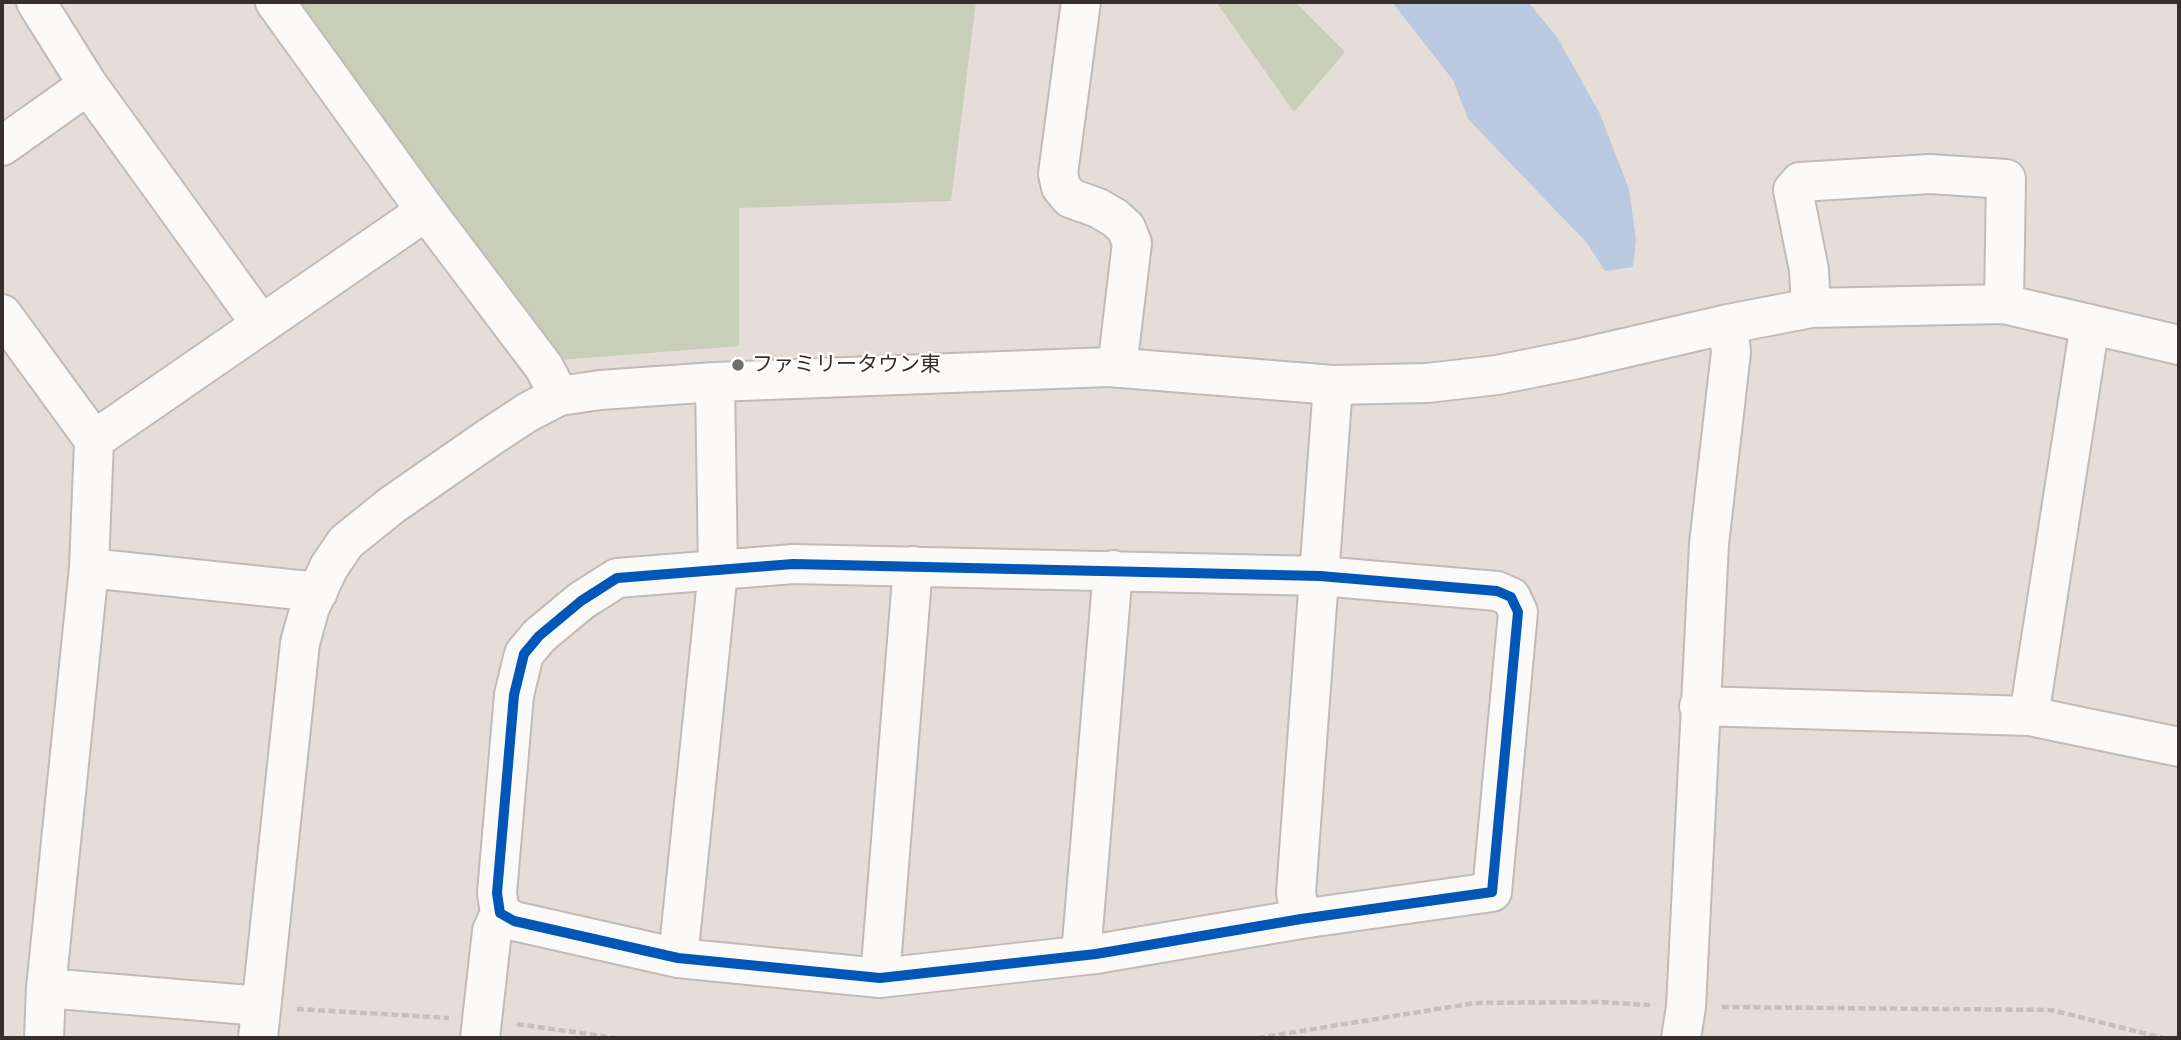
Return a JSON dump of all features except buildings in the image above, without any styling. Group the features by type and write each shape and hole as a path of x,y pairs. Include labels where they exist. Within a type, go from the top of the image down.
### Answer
{"street":[{"path":"36,2 88,85 261,324"},
{"path":"275,2 426,211 544,367 559,397"},
{"path":"1081,2 1058,174 1060,187 1070,198 1098,208 1115,218 1126,228 1132,243 1117,368"},
{"path":"2,146 88,85"},
{"path":"1811,308 1809,270 1793,190 1800,182 1930,174 2007,179 2004,304"},
{"path":"94,440 426,211"},
{"path":"46,988 259,1022 300,643 310,607 346,542 392,506 491,437 528,412 559,397 600,390 715,382 1117,368 1333,385 1427,383 1497,375 1811,308 2004,304 2179,345"},
{"path":"2,314 94,440 89,568 46,988 44,1038"},
{"path":"1681,1038 1686,1007 1709,544 1731,352 1728,324"},
{"path":"2029,716 2091,324"},
{"path":"678,958 718,571 715,382"},
{"path":"1300,919 1296,894 1333,385"},
{"path":"481,1029 492,931 500,913 497,893 514,695 524,654 549,627 581,601 617,578 793,564 1320,576 1497,591 1511,597 1518,612 1492,892 1300,919 1081,955 880,978 678,958 514,921 500,913"},
{"path":"880,978 913,566"},
{"path":"89,568 318,592"},
{"path":"1081,955 1113,570"},
{"path":"1699,706 2029,716 2179,747"}],"path":[{"path":"259,1022 481,1029 616,1038"}],"green space":[{"path":"291,2 976,2 951,201 739,208 739,346 558,360"},
{"path":"1216,2 1295,2 1345,52 1294,112"}],"water":[{"path":"1392,2 1528,2 1557,37 1600,114 1629,189 1636,240 1633,267 1605,271 1587,243 1468,119 1453,80"}],"cycle path":[{"path":"793,564 1320,576 1497,591 1511,597 1518,612 1492,892 1301,919 1096,954 880,978 678,958 514,921 500,913 497,893 514,695 524,654 539,636 581,601 617,578 793,564"}],"place":[{"name":"ファミリータウン東","path":"738,365"}]}
